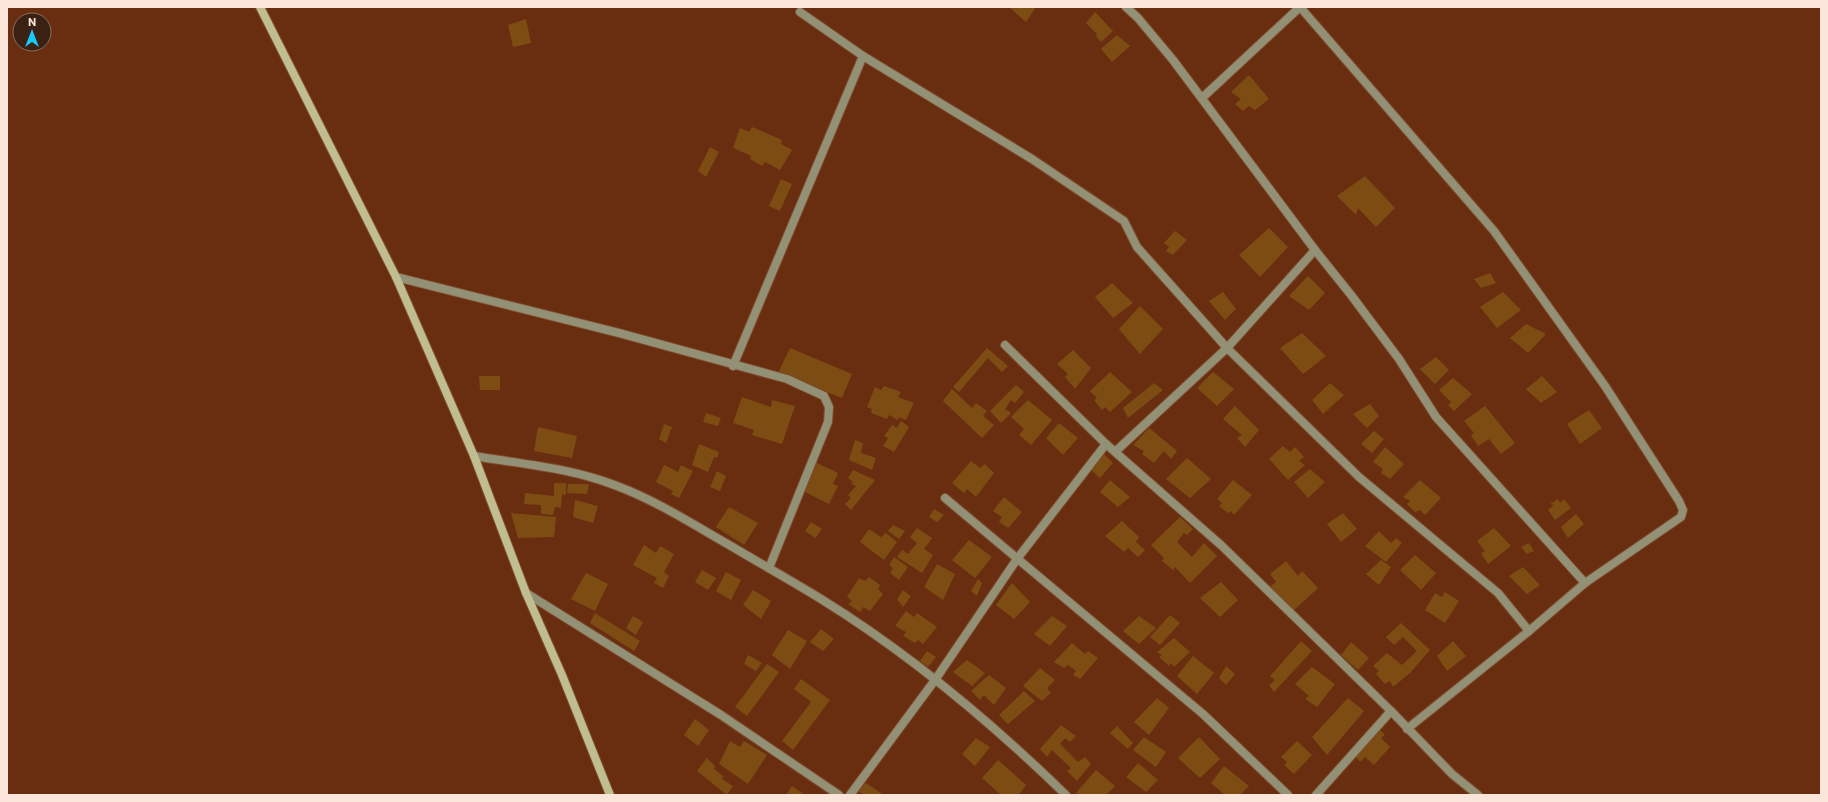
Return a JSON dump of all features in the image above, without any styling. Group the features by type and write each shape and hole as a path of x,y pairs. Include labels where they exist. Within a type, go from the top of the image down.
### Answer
{"street":[{"path":"260,7 396,277 474,456 526,593 562,675 610,795"},
{"path":"1126,7 1138,18 1202,98 1315,250 1399,359 1436,417 1585,583"},
{"path":"1202,98 1300,7 1494,231 1605,386 1679,500 1683,510 1681,517 1585,583 1529,631 1407,729"},
{"path":"800,12 863,56 1032,159 1124,221 1137,247 1227,348 1359,477 1498,593 1529,631"},
{"path":"733,366 863,56"},
{"path":"1116,450 1227,348 1315,250"},
{"path":"396,277 618,333 733,366 787,379 824,396 829,407 824,434 769,568"},
{"path":"1005,345 1106,444 1116,450 1222,546 1391,711 1452,774 1478,795"},
{"path":"850,795 935,680 1017,559 1106,444"},
{"path":"474,456 567,471 617,486 665,509 769,568 822,600 893,648 935,680 1022,753 1066,795"},
{"path":"945,498 1203,714 1288,795"},
{"path":"526,593 721,715 839,795"},
{"path":"1316,795 1391,711"}],"building":[{"path":"1009,7 1036,7 1026,22"},
{"path":"1095,12 1113,31 1101,42 1096,36 1097,34 1086,23"},
{"path":"526,19 531,43 513,47 508,25"},
{"path":"1117,35 1130,46 1112,62 1101,49"},
{"path":"1249,75 1269,99 1255,110 1249,106 1243,111 1235,104 1241,99 1231,92"},
{"path":"752,127 782,140 781,144 792,150 780,170 765,162 762,166 750,159 751,156 733,148 740,128 749,132"},
{"path":"710,147 719,152 706,177 698,171"},
{"path":"1365,176 1395,208 1376,227 1358,208 1356,215 1337,196"},
{"path":"781,179 792,184 780,211 769,206"},
{"path":"1269,228 1288,247 1260,277 1239,255"},
{"path":"1175,231 1187,240 1173,255 1166,251 1169,247 1164,243"},
{"path":"1490,273 1496,283 1481,288 1474,279"},
{"path":"1308,276 1325,293 1309,310 1289,296"},
{"path":"1112,283 1133,303 1113,318 1095,297"},
{"path":"1223,292 1236,309 1225,320 1209,301"},
{"path":"1503,292 1521,310 1497,328 1480,307"},
{"path":"1140,306 1163,329 1140,354 1119,329"},
{"path":"1526,324 1546,334 1528,353 1510,338"},
{"path":"1302,333 1326,356 1303,374 1280,348"},
{"path":"790,348 852,374 842,398 778,373"},
{"path":"987,348 1008,366 1002,372 988,358 959,392 953,387"},
{"path":"1073,350 1091,368 1075,389 1065,377 1068,374 1057,364"},
{"path":"1436,357 1449,370 1435,384 1420,369"},
{"path":"1110,372 1132,392 1110,412 1105,407 1102,410 1094,400 1097,398 1090,391"},
{"path":"1213,372 1234,389 1217,406 1197,388"},
{"path":"479,376 500,376 500,390 480,390"},
{"path":"1542,376 1557,392 1541,403 1526,389"},
{"path":"1453,378 1472,394 1454,411 1448,405 1451,402 1439,390"},
{"path":"1154,383 1163,390 1128,418 1123,408"},
{"path":"1330,383 1344,395 1323,414 1312,400"},
{"path":"1016,385 1024,392 1015,403 1011,400 1005,409 1011,413 1001,423 990,411"},
{"path":"884,386 901,392 898,397 914,403 906,420 899,417 898,420 889,415 887,419 871,413 872,409 867,407 875,387 881,390"},
{"path":"952,389 972,408 976,403 987,411 983,416 994,425 982,438 943,401"},
{"path":"742,397 771,407 772,400 795,406 782,444 752,435 754,430 733,423"},
{"path":"1028,400 1052,420 1031,445 1019,435 1024,429 1011,417"},
{"path":"1370,404 1379,416 1367,428 1353,414"},
{"path":"1235,406 1259,430 1245,447 1237,438 1242,435 1223,419"},
{"path":"1485,406 1515,443 1501,454 1489,439 1478,446 1471,435 1474,433 1464,421"},
{"path":"1589,410 1602,428 1580,444 1567,424"},
{"path":"706,413 721,418 718,426 703,422"},
{"path":"901,421 909,427 894,452 883,446 888,438 884,436 892,425 897,428"},
{"path":"1059,423 1078,438 1063,455 1046,438"},
{"path":"664,424 672,427 666,443 659,439"},
{"path":"538,427 577,436 572,458 534,451"},
{"path":"1149,428 1177,451 1171,459 1164,451 1154,463 1142,454 1144,451 1133,445"},
{"path":"1374,431 1384,439 1372,453 1361,444"},
{"path":"855,440 863,443 861,453 876,458 872,470 849,460"},
{"path":"699,444 719,452 717,458 714,457 708,472 692,465"},
{"path":"1283,446 1290,452 1295,447 1304,457 1299,461 1305,465 1288,480 1269,459"},
{"path":"1385,447 1404,464 1390,479 1381,473 1383,469 1373,462"},
{"path":"1103,453 1113,463 1100,478 1090,469"},
{"path":"1187,458 1211,479 1190,498 1166,479"},
{"path":"971,461 980,468 985,464 994,473 976,497 967,489 964,493 952,483"},
{"path":"815,462 838,473 833,484 838,486 829,504 803,491"},
{"path":"664,465 678,472 681,465 693,471 679,498 671,494 673,491 656,482"},
{"path":"1310,469 1325,482 1308,498 1294,482"},
{"path":"853,470 875,480 851,510 845,504 851,498 848,495 856,486 851,484 853,482 848,478"},
{"path":"717,471 726,476 720,491 710,487"},
{"path":"1110,480 1130,497 1118,507 1100,492"},
{"path":"1233,480 1252,495 1234,515 1231,511 1228,513 1219,506 1222,503 1217,499"},
{"path":"1420,480 1441,498 1425,515 1420,510 1415,512 1407,504 1410,501 1403,497"},
{"path":"554,483 566,483 566,495 562,494 561,508 555,507 553,515 541,514 541,505 524,504 525,493 554,496"},
{"path":"568,484 589,484 587,494 567,493"},
{"path":"1004,497 1022,512 1008,528 999,522 1002,517 993,511"},
{"path":"1558,499 1560,503 1564,499 1571,508 1555,520 1548,510 1554,505 1550,504"},
{"path":"575,500 598,506 593,523 573,517"},
{"path":"729,507 758,523 744,545 716,527"},
{"path":"934,509 944,515 937,522 929,517"},
{"path":"511,513 556,517 554,537 518,538"},
{"path":"1343,513 1357,529 1341,542 1327,524"},
{"path":"1576,514 1584,524 1568,538 1561,527"},
{"path":"1180,517 1193,529 1187,535 1184,533 1177,542 1192,557 1204,543 1217,556 1190,583 1175,567 1173,570 1162,561 1164,558 1151,545"},
{"path":"1122,521 1139,537 1136,542 1145,550 1138,557 1128,548 1124,552 1105,536"},
{"path":"811,522 822,529 815,538 805,531"},
{"path":"893,525 905,531 899,539 888,531"},
{"path":"917,528 932,538 924,549 933,555 922,573 897,557 902,550 908,554 917,543 910,537"},
{"path":"1494,528 1511,546 1488,564 1481,553 1485,551 1477,541"},
{"path":"869,529 881,537 886,533 897,542 884,560 860,542"},
{"path":"1379,531 1391,543 1396,538 1402,543 1386,562 1365,546"},
{"path":"969,540 992,557 975,578 952,560"},
{"path":"1529,543 1534,551 1527,554 1521,547"},
{"path":"644,545 656,553 660,546 674,554 664,572 669,576 663,588 654,583 657,578 633,565"},
{"path":"1415,555 1436,573 1421,590 1400,570"},
{"path":"894,557 908,567 899,580 890,573 893,568 889,565"},
{"path":"1381,560 1391,567 1379,585 1366,574"},
{"path":"1286,561 1298,576 1302,571 1318,588 1294,610 1269,587 1276,582 1270,574"},
{"path":"937,564 955,574 943,600 924,587"},
{"path":"1523,567 1540,585 1527,594 1509,576"},
{"path":"702,570 716,578 708,590 695,582"},
{"path":"726,572 741,580 731,600 716,591"},
{"path":"586,573 608,584 595,611 571,599"},
{"path":"869,577 880,585 878,589 883,594 870,611 863,607 860,612 848,604 852,601 847,597 859,578 865,581"},
{"path":"978,579 982,583 977,596 971,591"},
{"path":"1221,582 1238,600 1220,617 1200,598"},
{"path":"1012,583 1030,602 1014,619 996,605"},
{"path":"753,590 771,601 761,619 743,605"},
{"path":"903,590 911,596 903,607 897,599"},
{"path":"1445,592 1459,601 1445,623 1425,610 1435,593 1442,597"},
{"path":"906,611 914,617 917,613 937,627 923,644 918,640 915,643 903,636 906,632 895,626"},
{"path":"595,613 640,641 634,651 590,623"},
{"path":"1170,615 1180,623 1160,645 1150,637"},
{"path":"633,616 643,622 636,635 626,628"},
{"path":"1052,616 1067,626 1050,646 1034,634"},
{"path":"1139,616 1156,628 1139,644 1123,631"},
{"path":"1401,623 1430,650 1410,673 1393,687 1390,681 1385,684 1376,674 1379,671 1373,666 1387,653 1402,665 1417,651 1403,637 1394,645 1386,637"},
{"path":"821,629 834,639 823,651 810,642"},
{"path":"788,630 807,641 790,669 772,655"},
{"path":"1174,638 1190,652 1174,667 1171,663 1169,666 1159,657 1162,655 1157,652"},
{"path":"1301,641 1312,651 1274,692 1269,685 1275,680 1270,676"},
{"path":"1453,641 1466,656 1447,671 1437,656"},
{"path":"1351,642 1369,658 1358,670 1341,655"},
{"path":"1072,643 1085,654 1088,651 1098,658 1080,679 1073,675 1076,671 1068,665 1064,668 1054,662"},
{"path":"927,651 936,657 928,667 920,661"},
{"path":"748,655 762,663 756,671 744,664"},
{"path":"1193,656 1214,673 1197,694 1177,676"},
{"path":"967,660 985,673 972,686 953,672"},
{"path":"767,664 779,672 747,716 735,707"},
{"path":"1226,666 1235,674 1226,685 1219,678"},
{"path":"1312,667 1335,684 1317,707 1305,699 1309,696 1295,684"},
{"path":"1040,668 1055,680 1047,688 1051,693 1042,701 1023,686"},
{"path":"989,675 1006,688 994,705 984,695 980,700 971,691"},
{"path":"801,679 830,700 793,750 782,741 811,702 794,689"},
{"path":"1024,691 1035,701 1008,724 999,715"},
{"path":"1157,698 1169,708 1149,735 1134,722"},
{"path":"1348,698 1364,711 1327,755 1312,737"},
{"path":"695,719 709,730 698,746 684,735"},
{"path":"1061,725 1076,736 1070,742 1065,738 1060,744 1078,762 1085,757 1091,764 1077,781 1067,771 1071,768 1052,750 1047,757 1040,749"},
{"path":"1117,726 1133,743 1128,749 1110,733"},
{"path":"1379,729 1385,735 1381,738 1390,747 1374,765 1365,757 1360,762 1355,756"},
{"path":"1144,737 1166,752 1156,767 1133,750"},
{"path":"1199,737 1220,759 1200,778 1178,758"},
{"path":"976,738 990,747 975,766 962,754"},
{"path":"730,741 740,747 744,741 767,755 748,784 719,764"},
{"path":"1297,741 1312,755 1294,774 1284,765 1287,762 1281,757"},
{"path":"707,758 715,766 714,769 723,776 722,779 733,786 727,795 697,771"},
{"path":"998,760 1026,785 1019,795 1001,795 982,778"},
{"path":"1138,763 1158,780 1146,792 1126,777"},
{"path":"1224,766 1249,786 1240,795 1225,795 1211,783"},
{"path":"1096,770 1115,786 1106,795 1078,795 1076,793"},
{"path":"866,783 884,795 864,795 858,791"},
{"path":"792,786 805,795 786,795"}]}
